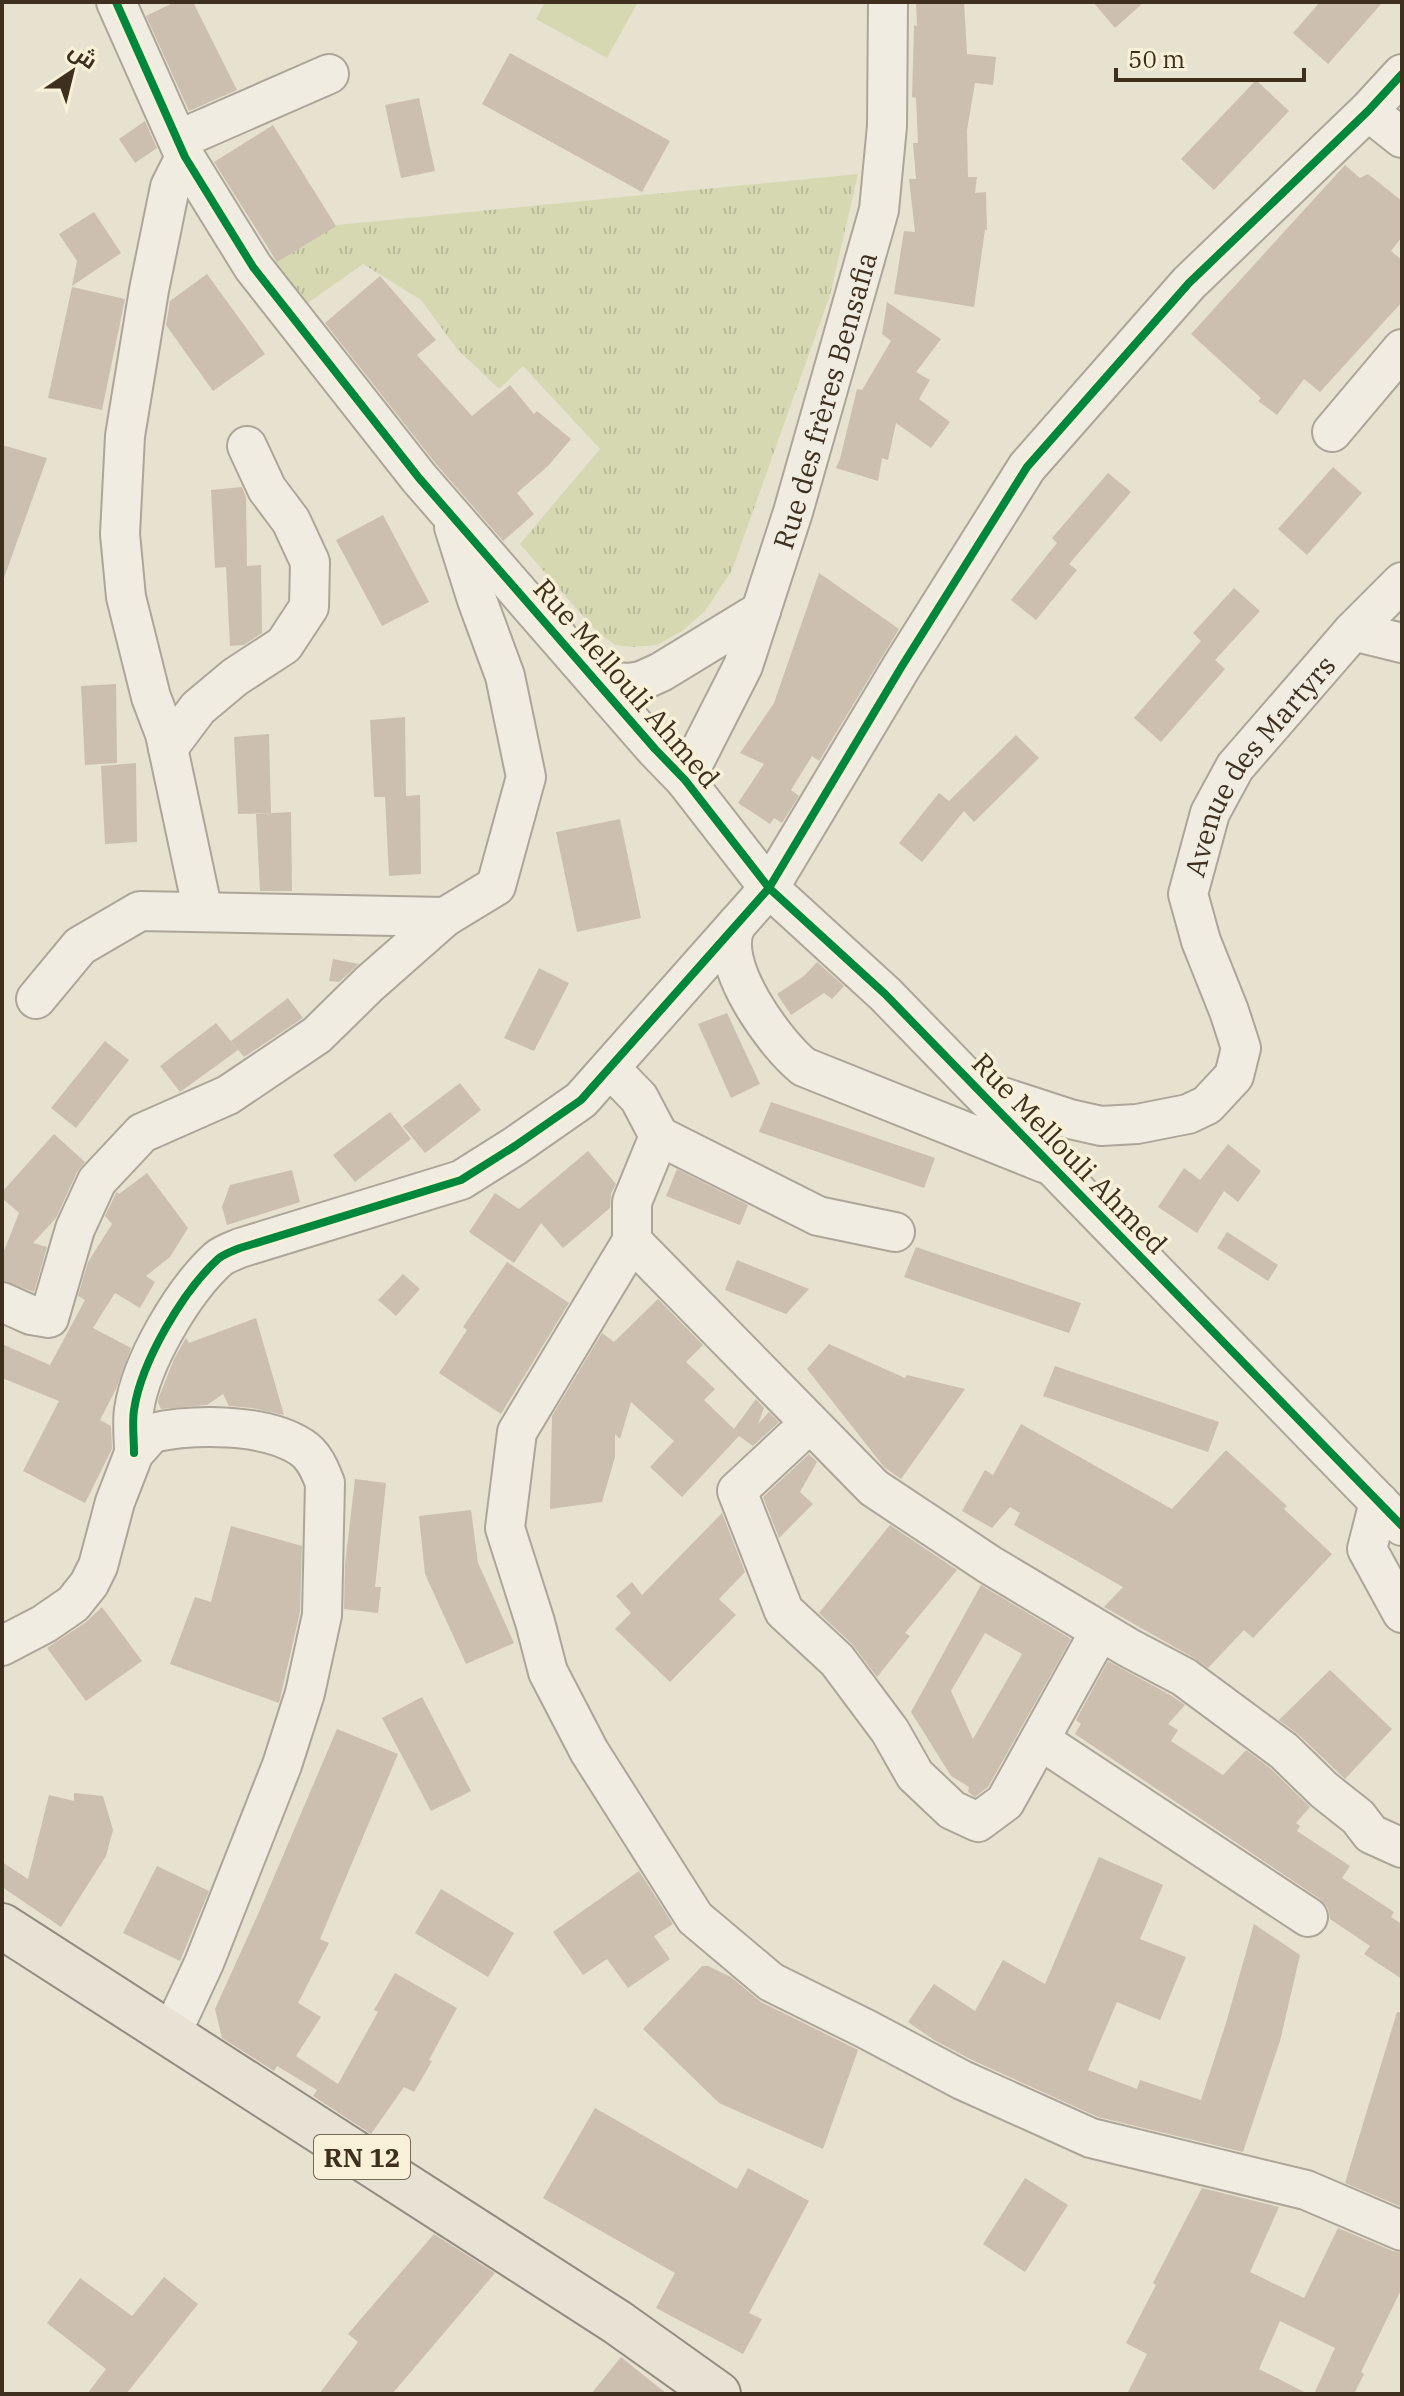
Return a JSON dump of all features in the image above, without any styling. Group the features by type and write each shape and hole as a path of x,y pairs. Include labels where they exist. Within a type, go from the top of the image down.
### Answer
{"main road":[{"name":"RN 12","path":"2,1926 617,2322 718,2394"}],"street":[{"name":"Rue des frères Bensafia","path":"685,780 743,666 793,512 879,210 887,126 888,2"},
{"name":"Rue Mellouli Ahmed","path":"116,4 181,148 253,267 419,478 685,780 769,888 885,994 1390,1514"},
{"path":"203,912 168,748 151,697 126,597 120,534 125,436 149,290 181,148 329,74"},
{"path":"134,1453 134,1409 158,1343 182,1302 220,1257 240,1248 461,1180 581,1100 769,888 902,666 1027,467 1189,283 1368,111 1402,74"},
{"path":"1368,111 1402,138"},
{"path":"1332,432 1402,349"},
{"path":"168,748 198,708 235,677 284,645 309,607 310,562 291,521 267,489 247,446"},
{"path":"2,1302 31,1315 49,1318 75,1229 97,1181 142,1133 228,1095 317,1035 445,917 496,886 526,777 505,676 448,510"},
{"name":"Avenue des Martyrs","path":"977,1089 1070,1119 1101,1126 1125,1125 1151,1123 1197,1110 1207,1105 1234,1076 1241,1048 1188,894 1210,813 1235,767 1353,631 1402,582"},
{"path":"597,681 641,681 761,611"},
{"path":"1353,631 1402,643"},
{"path":"36,999 80,946 140,911 445,917"},
{"path":"737,924 732,941 741,979 772,1035 804,1067 1053,1167"},
{"path":"610,1068 639,1098 659,1136 818,1216 895,1232"},
{"path":"659,1136 632,1202 632,1241 517,1432 505,1528 548,1672 589,1751 695,1918 771,1982 962,2080 1091,2138 1306,2190 1402,2231"},
{"path":"632,1241 874,1488 990,1565 1184,1677 1284,1751 1324,1790 1358,1817 1371,1834 1402,1848"},
{"path":"810,1423 737,1491 784,1611 837,1660 890,1731 915,1775 952,1810 978,1822 1005,1802 1100,1631"},
{"path":"2,1646 44,1624 73,1604 89,1584 98,1566 115,1502 134,1453 152,1433 169,1429 224,1428 263,1432 302,1447 318,1465 325,1483 322,1615 305,1693 282,1765 204,1963 171,2034"},
{"path":"1390,1514 1367,1549 1402,1613"},
{"path":"1040,1740 1308,1917"}],"green space":[{"path":"545,2 638,2 607,58 536,19"},
{"path":"858,174 830,295 732,570 705,611 682,631 657,645 616,645 597,632 520,544 600,449 523,366 499,389 457,349 421,300 363,264 291,315 266,232"}],"building":[{"path":"175,2 193,2 237,90 189,111 146,16"},
{"path":"916,2 964,2 967,54 996,57 993,85 975,83 967,130 968,177 977,177 975,193 986,192 987,230 974,307 894,294 904,231 915,232 909,179 916,179 913,143 918,143 916,98 912,97"},
{"path":"1093,2 1144,2 1115,28"},
{"path":"1320,2 1383,2 1328,64 1293,33"},
{"path":"510,53 670,141 642,192 482,104"},
{"path":"1256,80 1289,111 1214,190 1181,159"},
{"path":"419,98 435,171 401,178 385,105"},
{"path":"145,121 157,148 135,163 119,139"},
{"path":"273,125 336,226 277,262 214,162"},
{"path":"1345,165 1360,178 1368,174 1402,201 1402,237 1391,251 1402,260 1402,302 1320,392 1304,379 1277,415 1258,401 1261,398 1191,334"},
{"path":"94,212 121,253 72,286 77,261 59,234"},
{"path":"207,274 265,354 213,391 166,325 170,301"},
{"path":"380,276 436,340 417,355 472,416 510,385 534,414 537,411 571,439 548,466 517,493 534,514 503,541 436,464 325,323"},
{"path":"72,287 125,299 102,410 48,398"},
{"path":"887,302 941,339 916,372 930,380 919,399 950,422 931,448 896,423 888,460 882,458 878,481 836,468 857,389 862,390 891,341 882,334"},
{"path":"2,445 47,458 4,578 2,577"},
{"path":"1333,467 1362,493 1307,555 1278,529"},
{"path":"1108,473 1131,492 1069,564 1077,570 1036,620 1011,600 1057,543 1052,538"},
{"path":"242,487 246,497 247,566 261,565 262,633 244,645 230,646 226,567 215,568 211,490"},
{"path":"383,515 429,602 382,626 336,540"},
{"path":"819,573 899,629 819,761 812,756 791,790 799,796 782,823 774,818 770,824 738,803 764,764 740,753 774,703"},
{"path":"1234,588 1260,611 1215,660 1225,669 1161,742 1134,718 1201,641 1193,633"},
{"path":"116,684 117,763 85,765 81,686"},
{"path":"405,717 406,796 420,795 421,874 389,876 385,797 374,797 370,720"},
{"path":"269,734 271,813 238,814 234,737"},
{"path":"1016,735 1039,758 974,822 964,811 922,862 899,843 939,793 949,801"},
{"path":"136,763 137,842 105,844 101,766"},
{"path":"291,812 292,891 260,891 256,814"},
{"path":"620,819 641,918 577,932 556,832"},
{"path":"333,959 359,964 339,982 329,981"},
{"path":"817,962 844,986 832,999 824,993 791,1015 777,994 804,976"},
{"path":"539,968 569,983 534,1051 504,1038"},
{"path":"288,998 303,1018 244,1057 231,1041"},
{"path":"727,1013 760,1084 731,1098 698,1024"},
{"path":"216,1023 238,1050 180,1092 160,1066"},
{"path":"105,1041 129,1060 76,1128 51,1108"},
{"path":"460,1083 481,1110 425,1153 403,1126"},
{"path":"771,1102 935,1158 924,1188 759,1132"},
{"path":"390,1112 411,1139 355,1182 333,1155"},
{"path":"54,1134 85,1162 77,1172 56,1218 33,1243 47,1247 34,1292 2,1280 2,1256 19,1213 2,1198 2,1192"},
{"path":"1228,1144 1261,1171 1238,1202 1224,1191 1197,1233 1158,1207 1184,1168 1200,1180"},
{"path":"588,1151 616,1184 611,1194 610,1208 563,1248 541,1223 514,1263 469,1232 495,1193 519,1209"},
{"path":"677,1169 748,1205 740,1225 666,1196"},
{"path":"292,1170 300,1202 227,1225 222,1207 230,1185"},
{"path":"147,1173 188,1228 170,1257 146,1276 155,1282 140,1308 115,1293 93,1328 131,1348 116,1389 100,1420 111,1426 112,1449 85,1503 23,1471 59,1401 2,1378 2,1344 50,1365 85,1300 78,1296 88,1262 112,1224 105,1216 116,1193 119,1194"},
{"path":"1227,1232 1278,1265 1268,1281 1217,1248"},
{"path":"916,1247 1081,1303 1069,1333 904,1277"},
{"path":"737,1260 809,1289 786,1314 725,1290"},
{"path":"507,1262 569,1303 501,1414 439,1373 467,1330 463,1327"},
{"path":"403,1274 420,1289 396,1316 378,1300"},
{"path":"658,1299 703,1345 686,1362 715,1389 704,1400 734,1429 756,1399 764,1408 758,1424 769,1412 779,1422 753,1446 739,1436 682,1497 650,1467 674,1441 631,1402 620,1439 615,1434 615,1457 602,1502 550,1509 552,1416 602,1333 614,1342"},
{"path":"256,1318 284,1415 229,1406 223,1394 207,1405 161,1409 159,1397 186,1338 189,1343"},
{"path":"829,1344 905,1378 907,1375 965,1389 901,1479 884,1467 807,1369"},
{"path":"1055,1366 1219,1422 1208,1452 1043,1396"},
{"path":"1021,1424 1172,1509 1226,1450 1287,1506 1284,1509 1332,1554 1253,1638 1244,1630 1208,1668 1104,1607 1123,1587 1014,1525 1020,1513 1010,1507 992,1528 962,1511 985,1470 993,1475"},
{"path":"809,1454 817,1462 800,1492 813,1504 779,1538 763,1497"},
{"path":"355,1479 386,1483 375,1587 381,1587 378,1613 344,1609 345,1564"},
{"path":"471,1510 478,1563 514,1643 466,1664 425,1574 419,1516"},
{"path":"722,1513 745,1572 719,1599 736,1615 670,1682 615,1629 631,1613 616,1596 632,1582 642,1595"},
{"path":"890,1525 957,1570 905,1633 910,1636 877,1677 852,1644 819,1613"},
{"path":"231,1526 302,1546 300,1612 279,1703 170,1664 195,1597 211,1602"},
{"path":"981,1585 1071,1639 988,1787 975,1797 968,1792 969,1787 951,1776 911,1712","holes":["985,1633 1022,1654 973,1739 951,1691"]},
{"path":"102,1607 142,1661 86,1701 47,1648 86,1622"},
{"path":"1108,1661 1185,1705 1168,1724 1178,1730 1171,1741 1223,1775 1246,1750 1270,1768 1310,1807 1296,1823 1300,1826 1297,1831 1350,1866 1342,1878 1394,1912 1391,1917 1402,1924 1402,1979 1364,1954 1370,1946 1330,1919 1328,1908 1320,1899 1075,1734 1081,1724 1076,1720"},
{"path":"1330,1670 1392,1729 1345,1779 1279,1720"},
{"path":"422,1697 471,1791 431,1811 382,1718"},
{"path":"337,1729 398,1754 320,1939 329,1943 298,2003 321,2017 296,2056 338,2084 378,2012 374,2010 395,1973 457,2008 414,2092 404,2087 371,2134 313,2096 317,2090 277,2066 274,2071 222,2038 215,2009"},
{"path":"74,1793 103,1796 113,1830 106,1856 61,1927 2,1887 2,1862 28,1879 49,1795 74,1801"},
{"path":"1099,1857 1163,1885 1140,1939 1186,1957 1160,2020 1117,2002 1088,2070 1137,2089 1140,2080 1201,2100 1254,1924 1300,1955 1280,2041 1243,2152 1098,2117 972,2060 908,2022 934,1984 975,2011 1003,1960 1045,1984"},
{"path":"157,1866 209,1891 180,1961 123,1933"},
{"path":"639,1871 673,1924 654,1936 670,1959 628,1988 607,1959 583,1975 553,1932"},
{"path":"441,1889 514,1933 488,1977 415,1933"},
{"path":"702,1966 731,1977 761,2002 858,2050 823,2149 719,2103 643,2029"},
{"path":"1397,2012 1402,2013 1402,2207 1345,2183"},
{"path":"595,2108 737,2189 748,2168 809,2201 749,2313 762,2319 743,2354 656,2308 675,2273 543,2198"},
{"path":"1025,2178 1068,2205 1025,2272 983,2244"},
{"path":"1202,2188 1279,2207 1250,2272 1304,2298 1338,2228 1402,2253 1402,2288 1361,2372 1364,2374 1354,2394 1314,2394 1335,2348 1280,2321 1259,2369 1308,2394 1127,2394 1147,2354 1126,2343"},
{"path":"434,2234 495,2273 392,2394 319,2394 358,2342 348,2334"},
{"path":"164,2277 198,2304 126,2394 87,2394 106,2369 47,2323 80,2278 132,2316"},
{"path":"621,2357 667,2394 591,2394"}],"cycle path":[{"path":"116,2 185,157 253,267 419,478 685,780 769,888 885,994 1402,1526"},
{"path":"134,1453 134,1410 154,1350 191,1289 218,1259 240,1248 461,1180 581,1100 769,888 902,666 1027,467 1189,283 1368,111 1402,74"}]}
